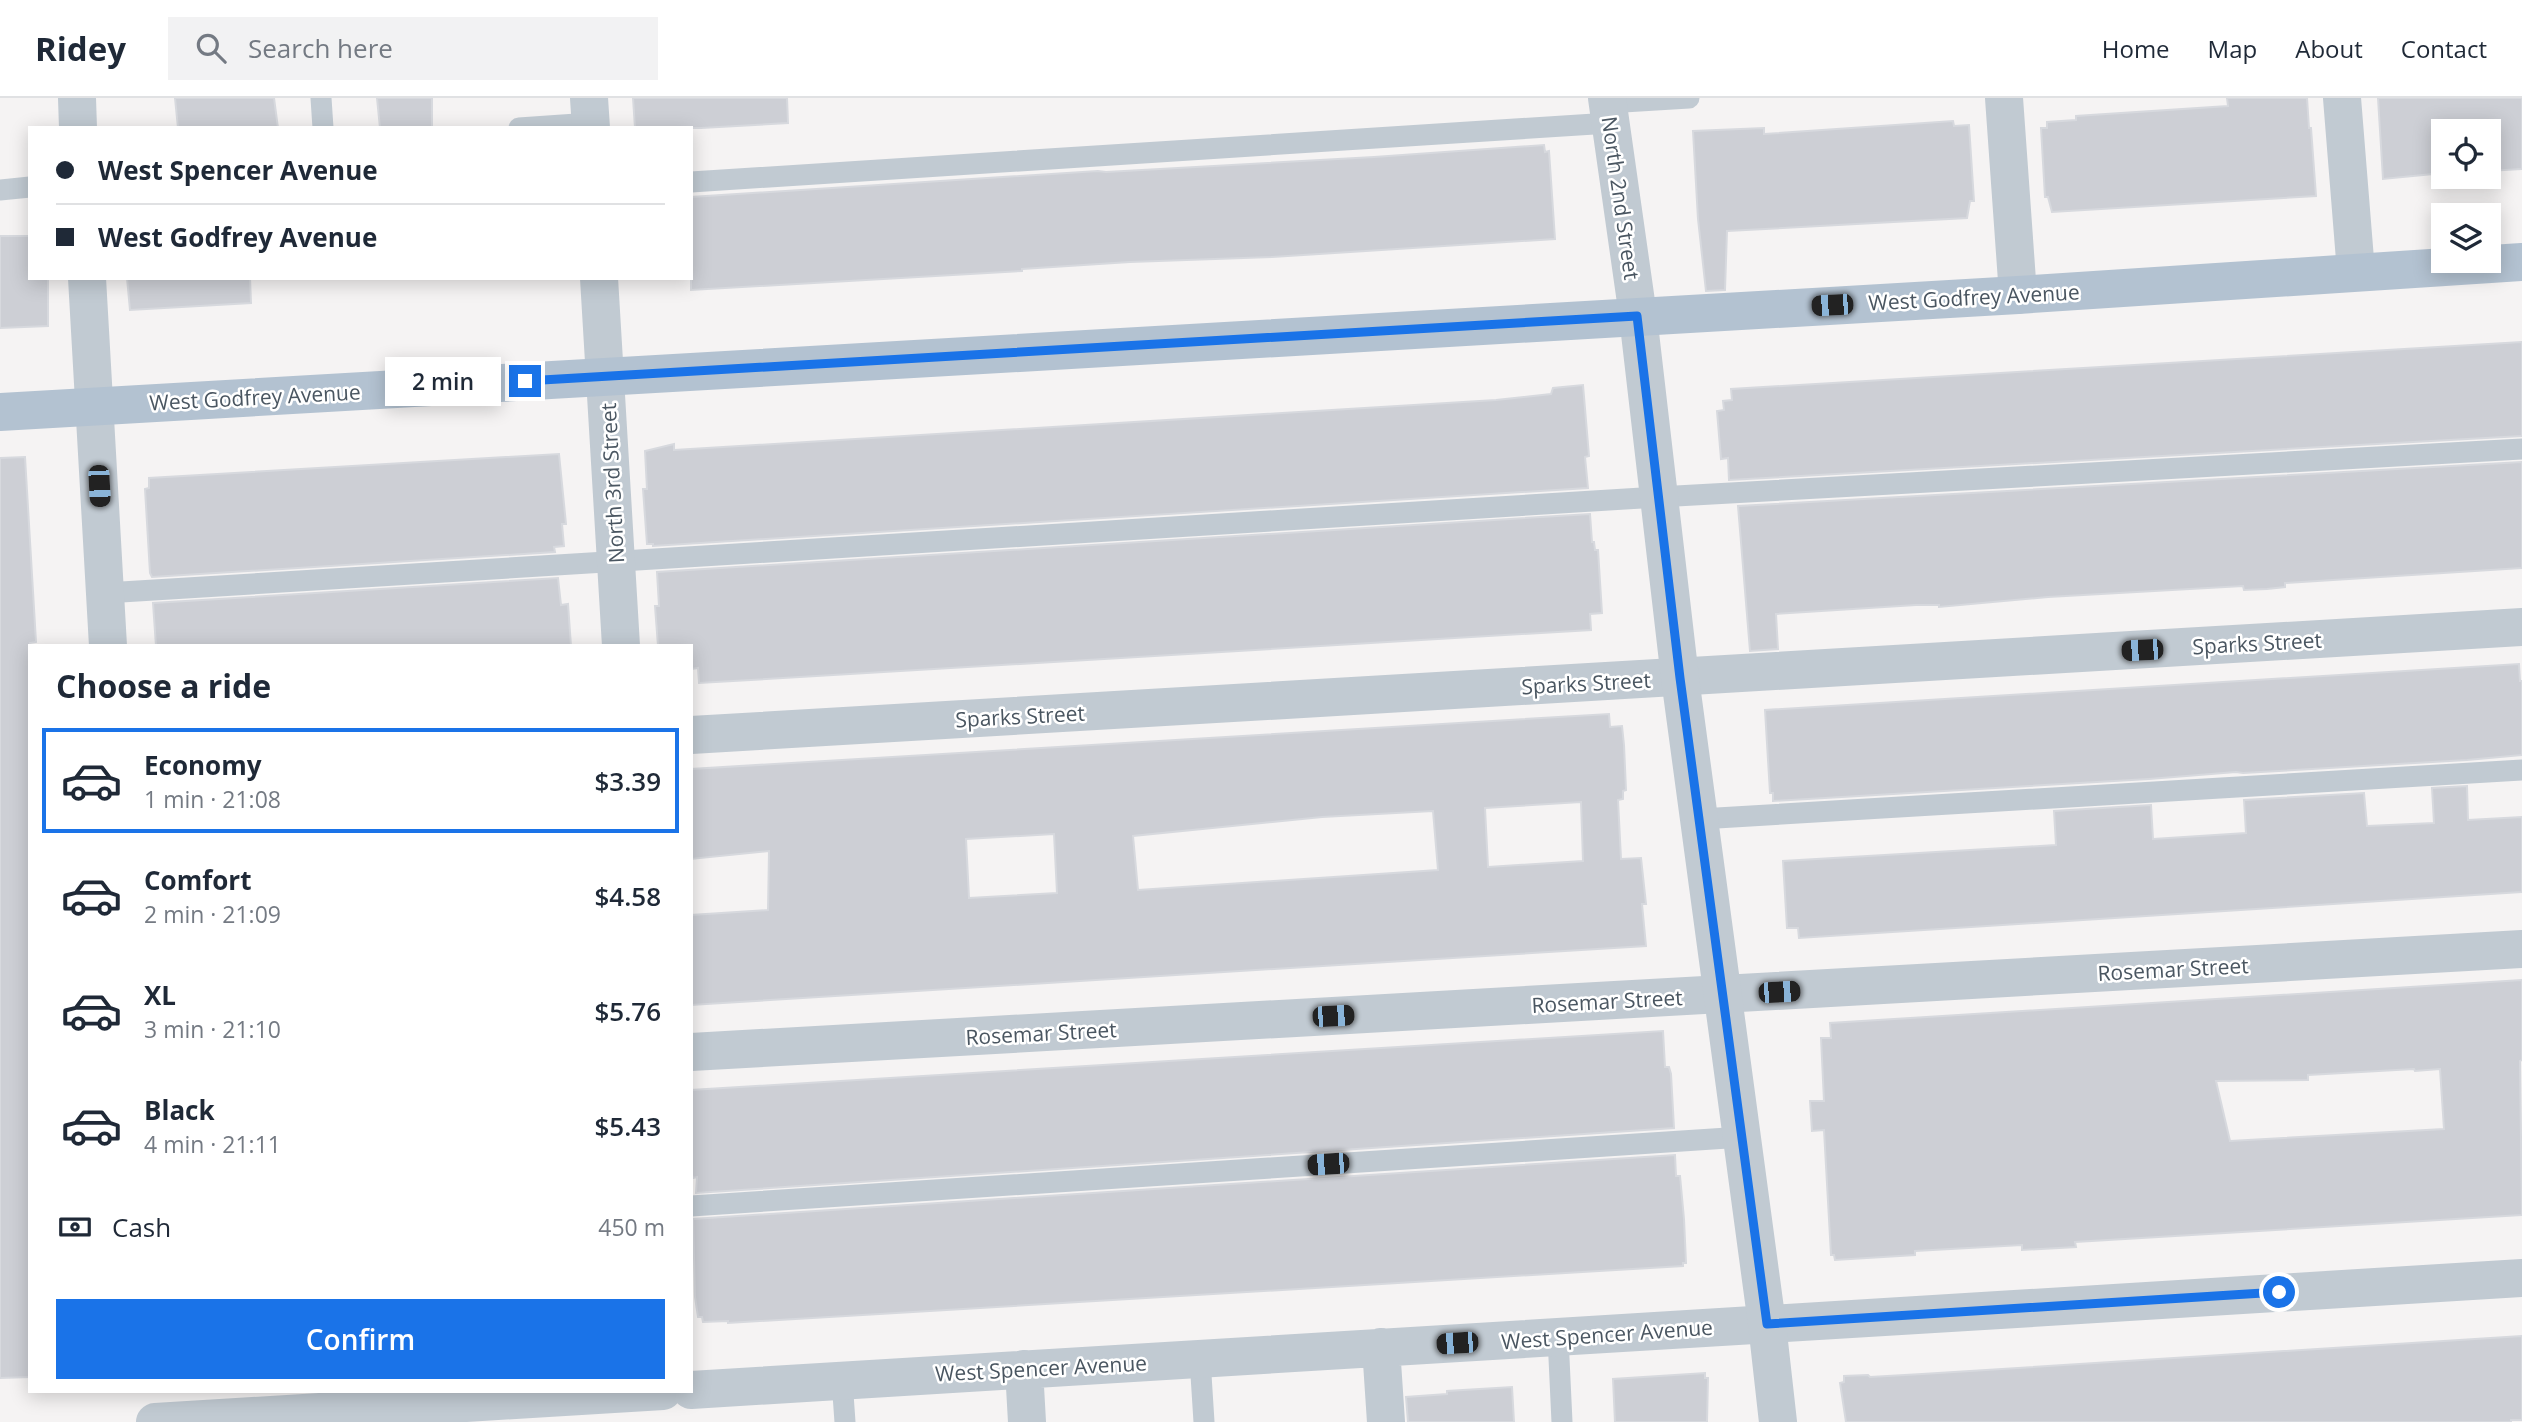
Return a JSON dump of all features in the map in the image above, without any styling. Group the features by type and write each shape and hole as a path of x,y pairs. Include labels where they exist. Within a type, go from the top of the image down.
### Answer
{"main road":[{"name":"West Godfrey Avenue","path":"0,412 2018,295 2522,262"}],"street":[{"path":"77,98 78,126"},
{"path":"2004,98 2018,295"},
{"path":"2342,98 2356,272"},
{"name":"North 2nd Street","path":"1608,108 1778,1422"},
{"path":"87,280 108,644"},
{"name":"North 3rd Street","path":"599,280 621,644"},
{"name":"Sparks Street","path":"693,735 2522,627"},
{"name":"Rosemar Street","path":"693,1052 2522,949"},
{"name":"West Spencer Avenue","path":"693,1390 2522,1278"},
{"path":"1381,1347 1386,1422"},
{"path":"1024,1369 1027,1422"},
{"path":"148,1393 149,1422"},
{"path":"155,1422 632,1393"},
{"path":"665,1393 668,1422"}],"lane":[{"path":"321,98 323,126"},
{"path":"693,182 1608,108 1689,98"},
{"path":"531,126 590,116"},
{"path":"0,190 28,187"},
{"path":"105,593 1658,497 2522,449"},
{"path":"1700,819 2522,770"},
{"path":"693,1206 1742,1137"},
{"path":"1558,1337 1562,1422"},
{"path":"1200,1359 1204,1422"},
{"path":"842,1380 845,1422"}],"building":[{"path":"175,98 274,98 278,126 178,126"},
{"path":"377,98 432,98 432,126 380,126"},
{"path":"633,98 787,98 788,123 701,128 635,126"},
{"path":"2227,98 2307,98 2316,196 2052,212 2048,197 2045,197 2041,128 2047,128 2047,122 2076,120 2076,116 2228,106"},
{"path":"2378,98 2522,98 2522,169 2501,170 2501,119 2431,119 2431,174 2383,179"},
{"path":"1953,121 1954,126 1969,125 1974,201 1970,201 1967,218 1727,231 1725,290 1706,291 1698,219 1693,131 1764,128 1764,134"},
{"path":"1544,145 1545,152 1549,151 1555,239 691,290 693,197 1098,171"},
{"path":"0,236 28,236 28,280 48,280 48,326 0,328"},
{"path":"127,280 250,280 251,303 130,310"},
{"path":"2522,342 2522,436 1729,480 1728,458 1721,459 1717,411 1724,410 1723,401 1732,400 1731,389"},
{"path":"1583,385 1589,456 1585,457 1588,488 653,546 647,544 643,489 647,489 645,451 674,444 674,450 1496,400 1551,394 1553,388"},
{"path":"559,454 566,524 562,524 564,546 554,547 555,552 152,577 150,573 145,489 149,488 149,478"},
{"path":"25,457 36,642 28,644 28,1377 0,1378 0,458"},
{"path":"2522,462 2522,568 2285,583 2285,587 2267,589 2244,590 2243,586 2048,597 1939,607 1916,605 1776,614 1778,649 1750,651 1738,506"},
{"path":"1590,514 1592,542 1595,550 1598,550 1602,613 1590,614 1591,630 699,683 698,668 693,669 693,644 658,644 655,606 659,606 657,572"},
{"path":"558,578 561,605 568,604 571,644 156,644 153,603"},
{"path":"2519,664 2522,681 2522,755 1773,801 1773,793 1770,793 1765,710"},
{"path":"1609,714 1610,727 1622,726 1624,745 1626,790 1623,791 1623,799 1618,800 1621,859 1641,858 1646,904 1642,904 1646,946 693,1005 693,915 768,910 769,851 693,859 693,769","holes":["1581,802 1583,861 1488,867 1485,808","1433,811 1438,870 1138,890 1133,836 1322,817","1054,834 1057,893 969,898 966,839"]},
{"path":"2467,786 2468,820 2522,817 2522,892 1799,938 1798,928 1787,928 1783,861 2056,845 2054,811 2151,805 2153,839 2246,833 2244,800 2364,793 2367,826 2434,823 2432,788"},
{"path":"2522,980 2522,1215 2075,1242 2076,1247 2022,1250 2022,1245 1915,1251 1915,1255 1835,1260 1834,1255 1831,1255 1824,1130 1812,1131 1810,1101 1824,1101 1821,1038 1831,1038 1830,1023","holes":["2440,1069 2444,1129 2230,1141 2216,1081 2308,1080 2308,1075"]},
{"path":"1663,1031 1665,1067 1669,1067 1671,1074 1674,1128 696,1193 697,1177 693,1178 693,1090"},
{"path":"1675,1155 1684,1219 1686,1263 1683,1263 1683,1266 728,1323 703,1322 702,1317 698,1317 693,1219"},
{"path":"2522,1336 2522,1420 2511,1422 1846,1422 1840,1383 1844,1382 1844,1376 1922,1374"},
{"path":"1705,1373 1705,1378 1708,1378 1707,1422 1615,1422 1613,1379"},
{"path":"1512,1387 1514,1422 1408,1422 1406,1397 1447,1394 1447,1391"}],"route":[{"path":"525,381 1637,316 1680,678 1767,1324 2279,1292"}]}
